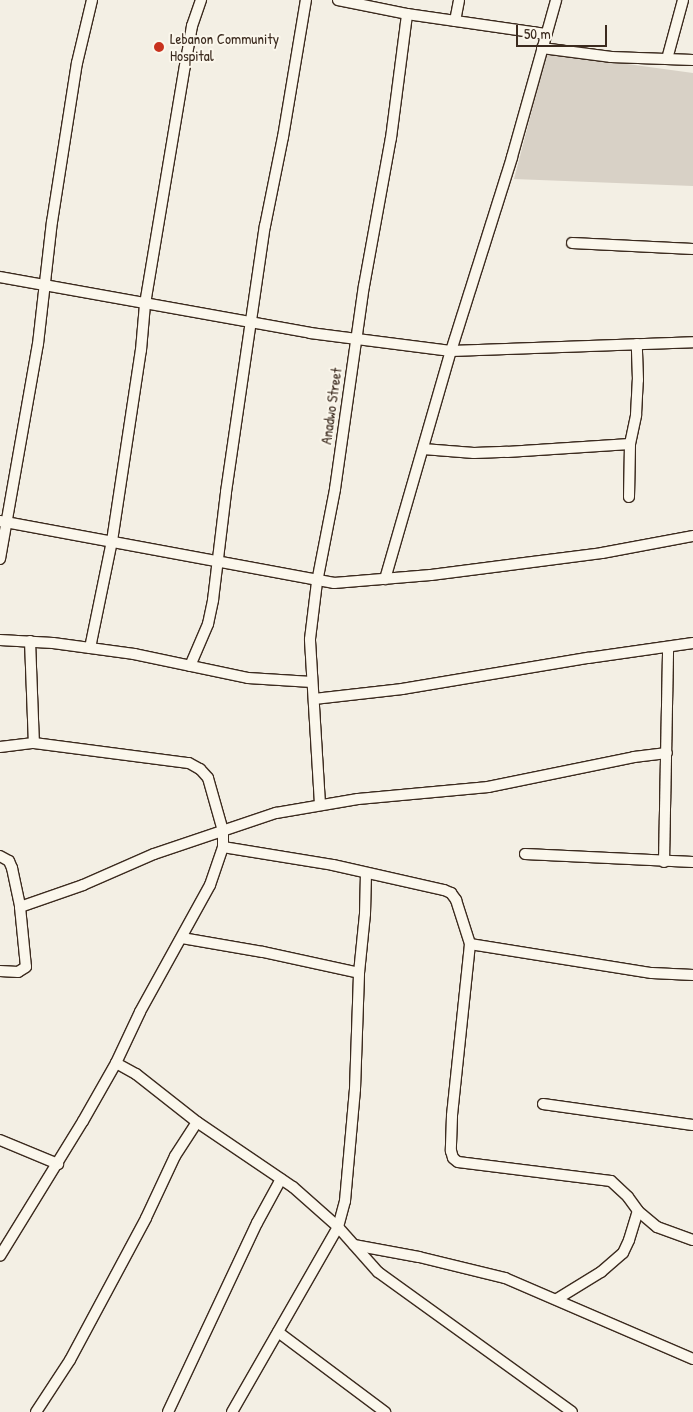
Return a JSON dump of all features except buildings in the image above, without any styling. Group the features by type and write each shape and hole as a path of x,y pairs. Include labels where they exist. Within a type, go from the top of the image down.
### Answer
{"street":[{"path":"0,559 3,522 38,344 52,222 74,81 92,0"},
{"path":"90,648 112,541 145,304 191,34 201,0"},
{"path":"190,666 208,624 265,226 284,137 306,0"},
{"path":"338,0 407,14 546,34"},
{"path":"455,21 459,0"},
{"path":"386,579 451,351 512,158 556,0"},
{"path":"667,59 683,0"},
{"name":"Anadwo Street","path":"320,804 310,639 335,489 364,286 389,156 407,14"},
{"path":"542,48 611,57 693,60"},
{"path":"572,243 693,249"},
{"path":"0,277 145,304 356,339 451,351 693,342"},
{"path":"629,497 630,444 636,406 637,344"},
{"path":"423,449 474,453 630,444"},
{"path":"3,522 112,541 318,582 334,583 386,579 602,553 693,536"},
{"path":"0,640 30,641 134,654 248,678 312,682"},
{"path":"30,641 34,743"},
{"path":"314,699 402,689 588,658 693,643"},
{"path":"664,862 668,648"},
{"path":"0,747 34,743 189,763 200,769 208,778 223,831 223,847 210,885 140,1012 116,1063 58,1164 0,1256"},
{"path":"20,907 83,885 154,854 276,813 358,799 488,787 634,757 667,753"},
{"path":"223,847 296,858 434,887 451,893 456,900 470,944 452,1116 451,1151 453,1158 458,1162 611,1181 628,1197 638,1211 657,1227 693,1240"},
{"path":"525,854 693,862"},
{"path":"0,856 9,861 12,868 20,907 26,967 18,972 0,971"},
{"path":"232,1412 338,1227 349,1175 366,874"},
{"path":"182,938 286,957 359,973"},
{"path":"470,944 652,972 693,975"},
{"path":"116,1063 136,1074 197,1122 268,1168 320,1209 365,1259 385,1277 572,1412"},
{"path":"543,1104 693,1125"},
{"path":"36,1412 70,1360 146,1218 175,1156 197,1122"},
{"path":"0,1140 58,1164"},
{"path":"168,1412 257,1224 281,1179"},
{"path":"557,1299 601,1272 623,1253 638,1211"},
{"path":"354,1245 419,1256 491,1274 557,1299 693,1359"},
{"path":"278,1332 385,1412"}],"shaded area":[{"path":"547,53 693,73 693,186 514,179"}],"place":[{"name":"Lebanon Community Hospital","path":"159,47"}]}
